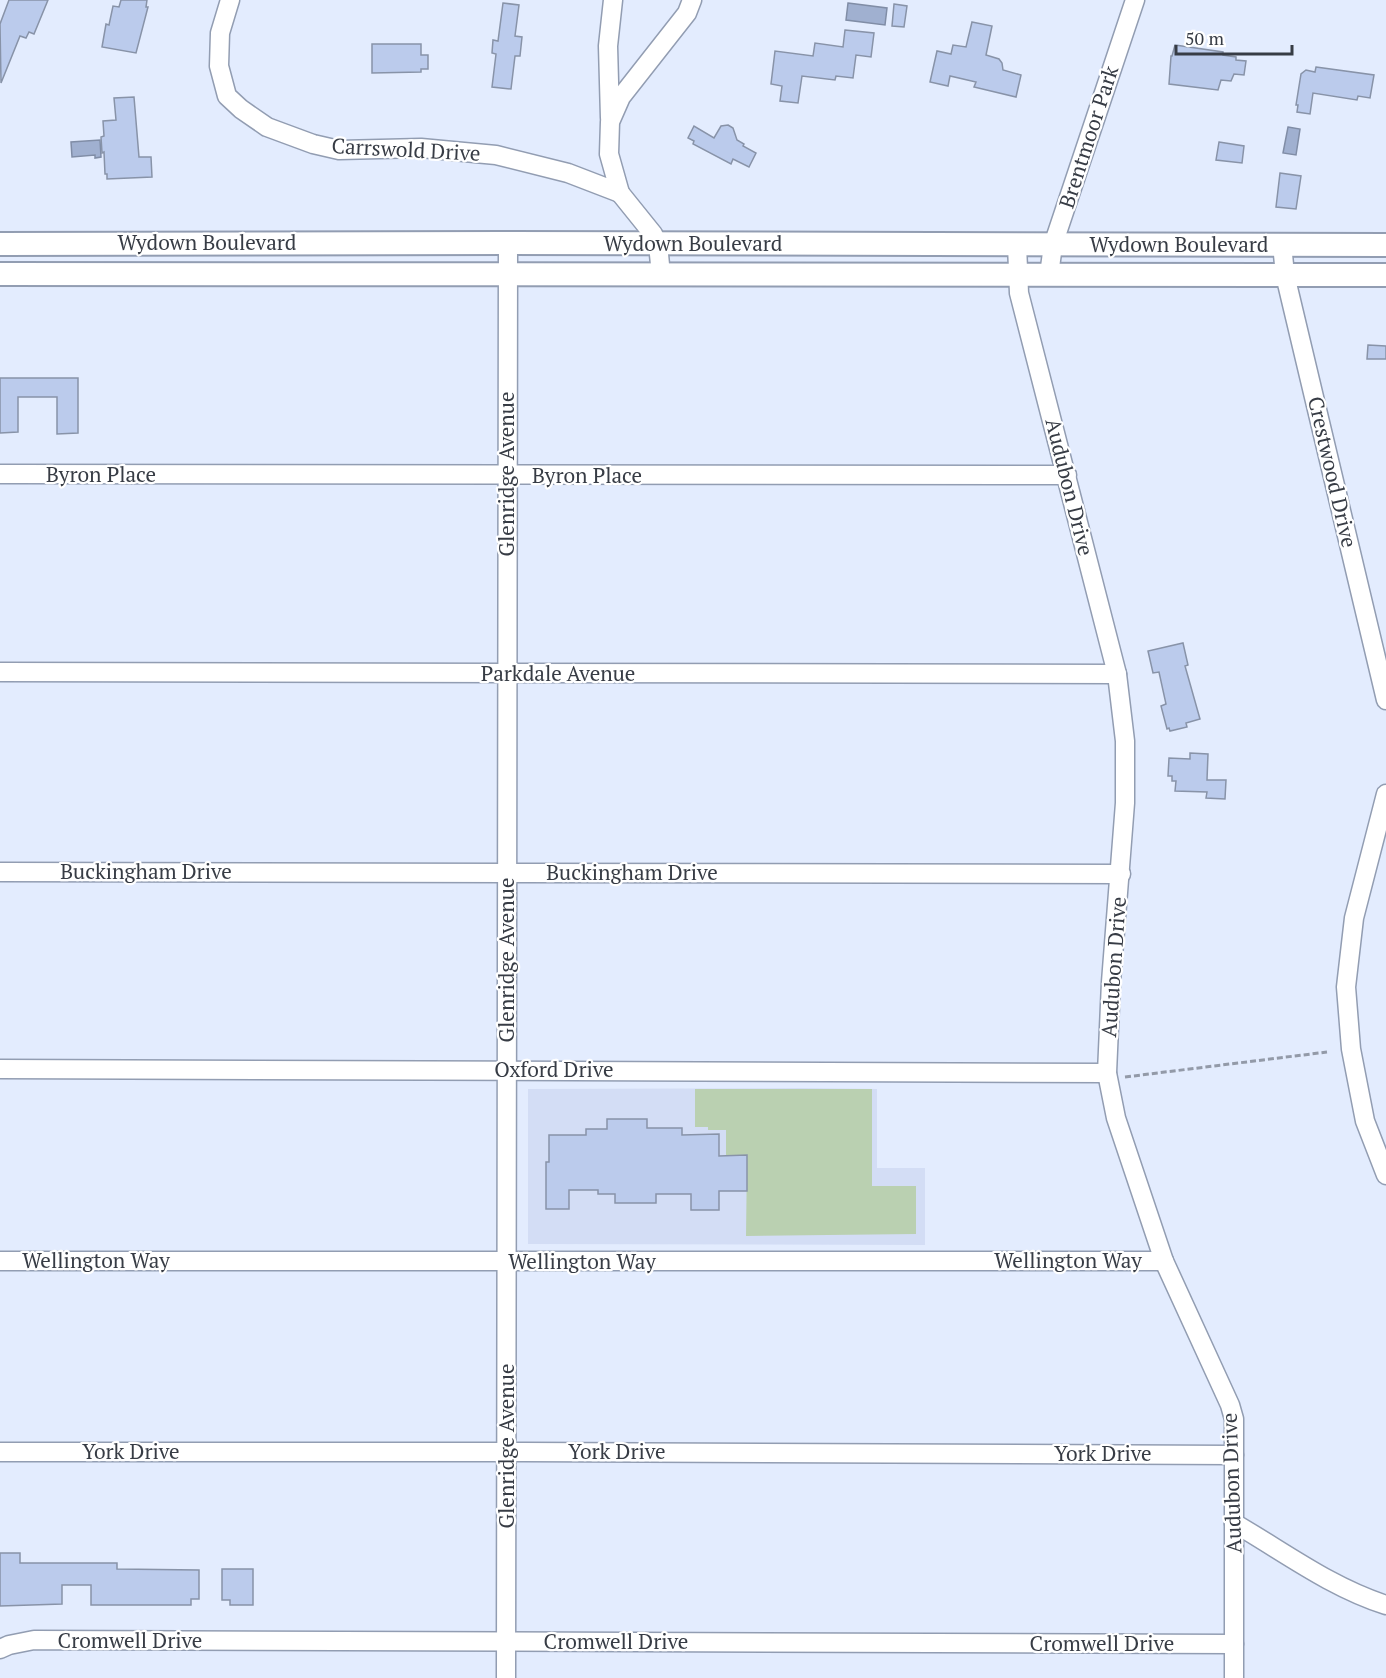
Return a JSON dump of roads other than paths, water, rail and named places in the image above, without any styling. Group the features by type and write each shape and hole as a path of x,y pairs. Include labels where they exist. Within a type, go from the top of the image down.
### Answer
{"street":[{"name":"Carrswold Drive","path":"230,0 220,33 219,66 227,96 267,127 313,144 339,150 421,148 496,155 568,173 620,193"},
{"path":"613,0 608,46 609,154 620,193 653,234 658,244 661,274"},
{"path":"610,122 621,97 687,13 692,0"},
{"name":"Brentmoor Park","path":"1049,275 1053,245 1135,0"},
{"name":"Glenridge Avenue","path":"506,1678 508,243"},
{"name":"Wydown Boulevard","path":"0,244 1386,245"},
{"name":"Crestwood Drive","path":"1282,244 1285,275 1386,700"},
{"name":"Audubon Drive","path":"1017,245 1019,293 1117,674 1125,741 1125,803 1112,982 1108,1076 1116,1118 1164,1261 1230,1405 1234,1419 1234,1678"},
{"name":"Wydown Boulevard","path":"0,274 1386,275"},
{"name":"Byron Place","path":"0,474 1067,475"},
{"name":"Parkdale Avenue","path":"0,672 1117,674"},
{"path":"1386,794 1354,918 1346,987 1351,1049 1365,1121 1386,1175"},
{"path":"1372,848 1386,833"},
{"name":"Buckingham Drive","path":"0,872 1121,874"},
{"name":"Oxford Drive","path":"0,1069 507,1069 1108,1076"},
{"name":"Wellington Way","path":"0,1261 1164,1261"},
{"name":"York Drive","path":"0,1452 1234,1455"},
{"path":"1234,1522 1324,1578 1358,1596 1386,1605"},
{"name":"Cromwell Drive","path":"0,1649 34,1640 1234,1644"}]}
